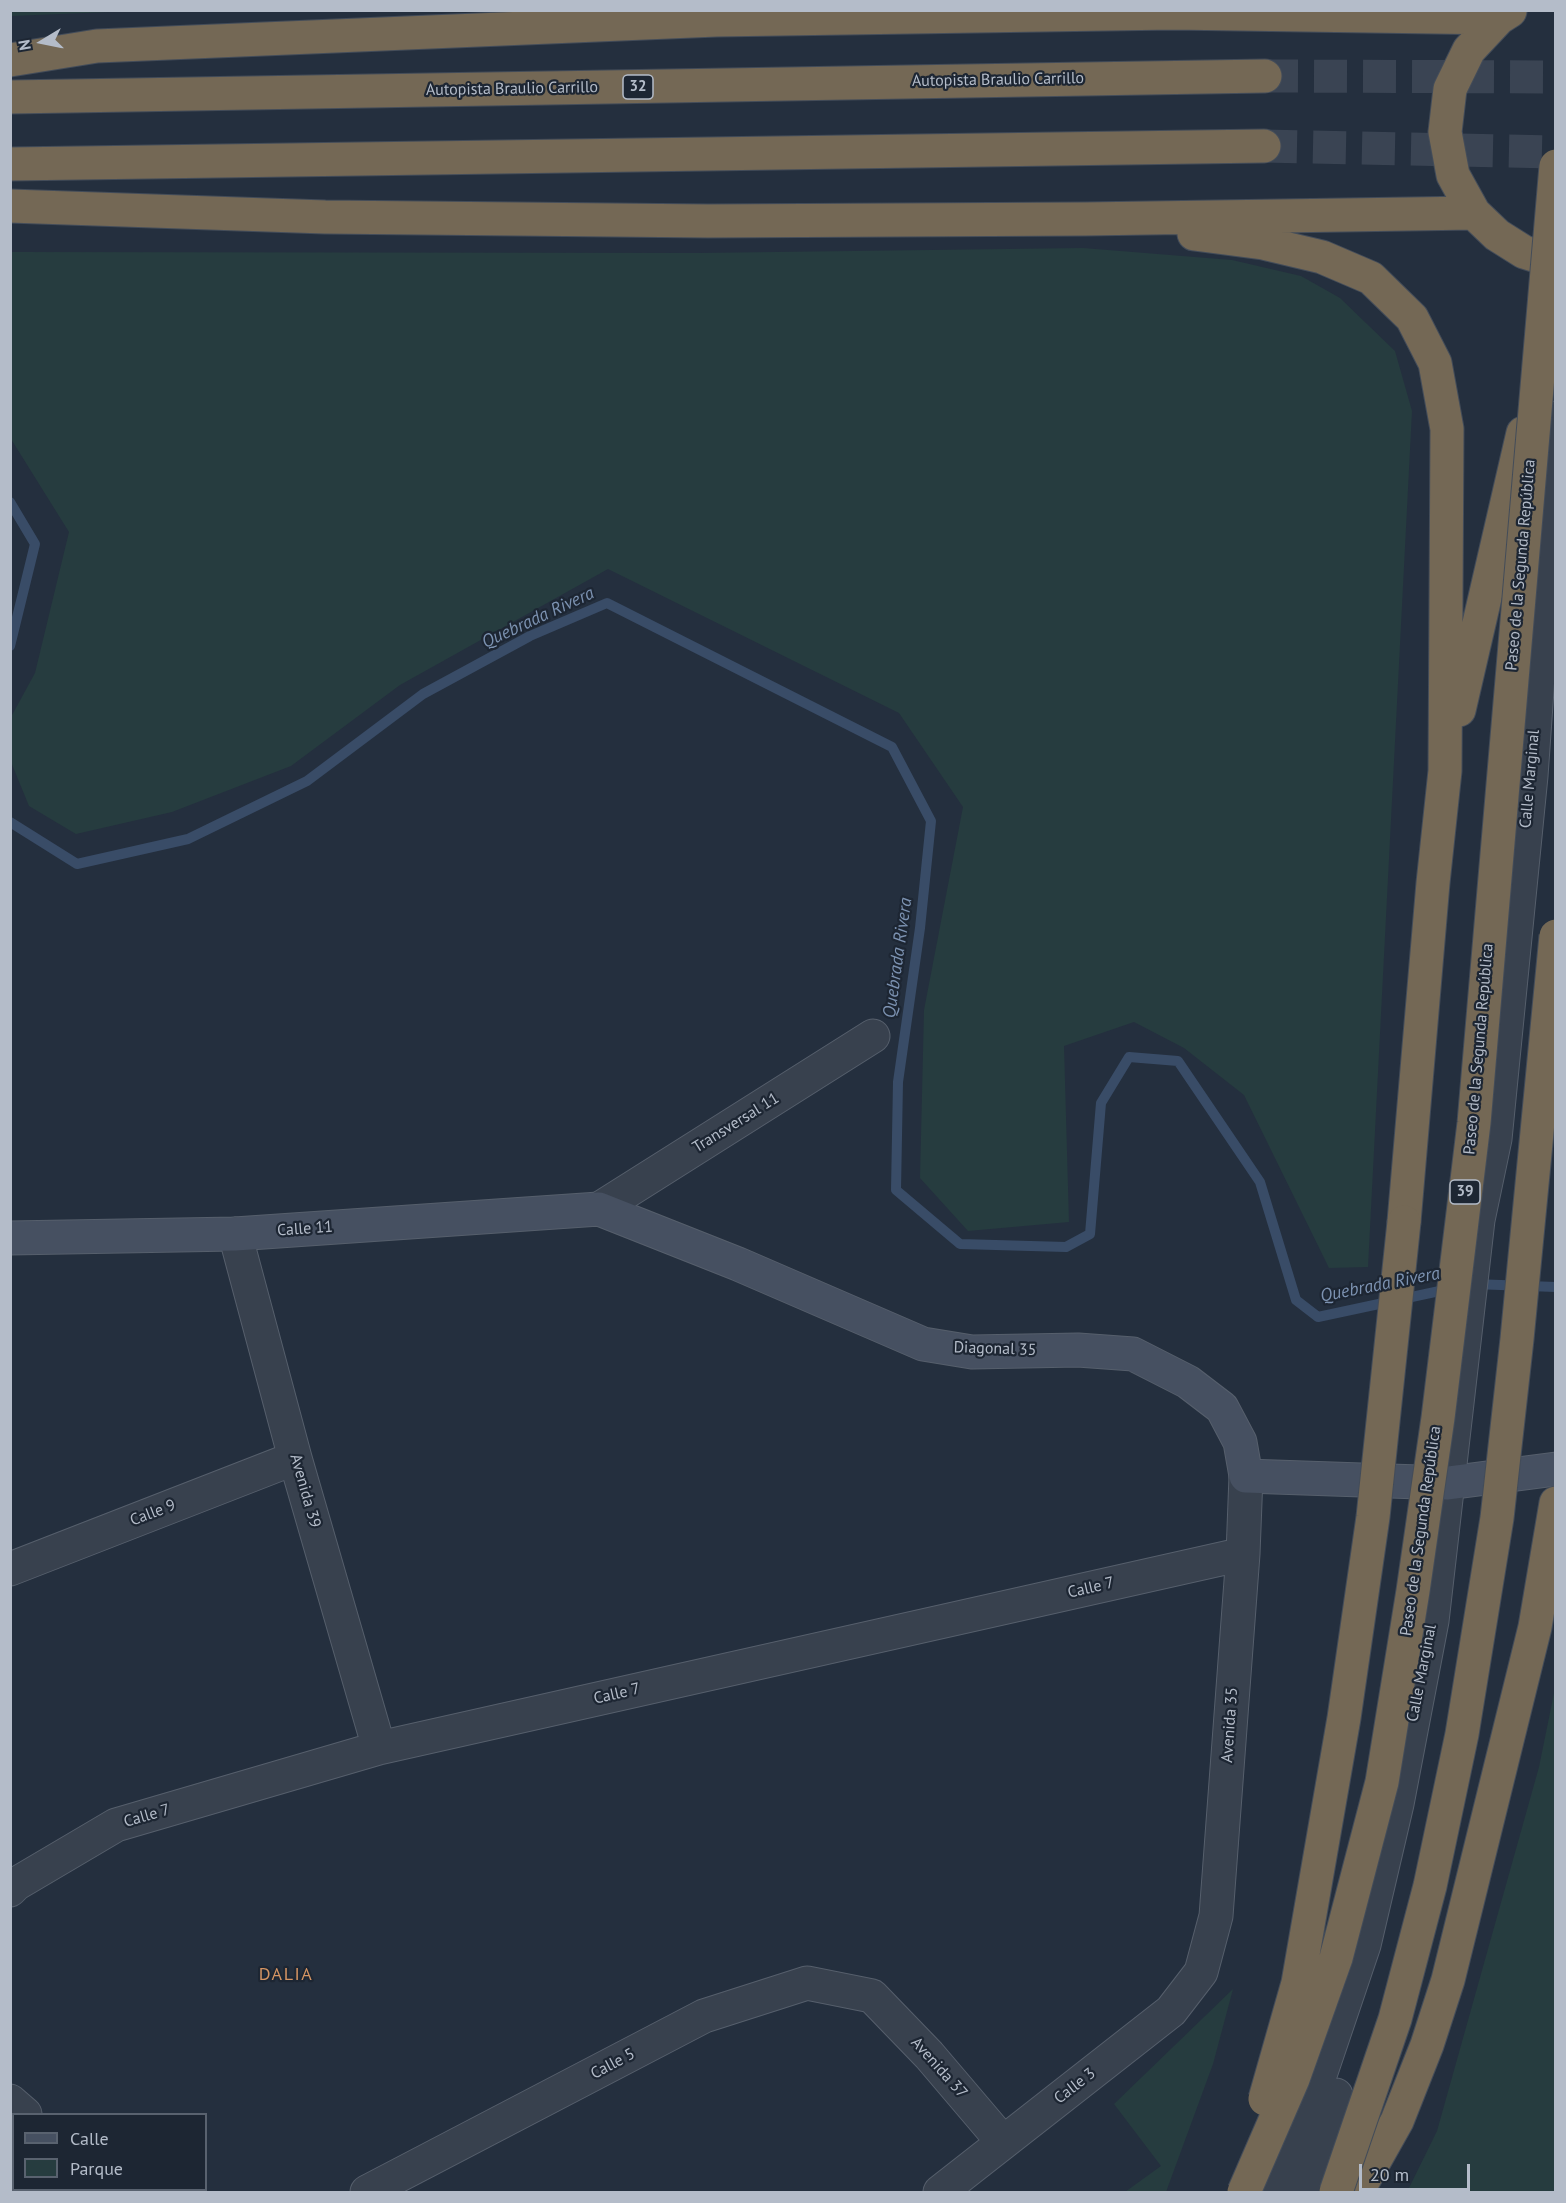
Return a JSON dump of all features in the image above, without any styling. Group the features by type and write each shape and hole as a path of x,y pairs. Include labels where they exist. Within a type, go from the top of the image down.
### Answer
{"highway":[{"path":"10,60 97,46 704,21 1181,12 1505,14"},
{"path":"1445,771 1555,275 1497,235 1474,213 1453,175 1445,132 1450,89 1469,50 1505,14"},
{"name":"Autopista Braulio Carrillo","path":"10,97 1265,76"},
{"path":"10,164 1263,146"},
{"name":"Paseo de la Segunda República","path":"1244,2193 1293,2079 1336,1958 1382,1782 1413,1591 1438,1418 1474,1123 1556,166"},
{"path":"10,206 337,218 696,221 1085,219 1474,213"},
{"path":"1085,219 1263,243 1322,257 1371,278 1412,318 1435,363 1447,429 1445,771 1433,883 1404,1222 1373,1517 1342,1730 1298,1983 1239,2193"},
{"path":"1336,2193 1395,2019 1430,1886 1462,1734 1498,1507 1519,1327 1556,936"},
{"path":"1357,2193 1397,2121 1427,2045 1448,1980 1535,1627 1556,1503"}],"street":[{"name":"Calle Marginal","path":"1276,2193 1317,2084 1364,1945 1397,1804 1459,1481 1488,1222 1531,776 1556,418"},
{"name":"Transversal 11","path":"599,1209 873,1036"},
{"name":"Calle 11","path":"10,1238 235,1234 599,1209"},
{"name":"Diagonal 35","path":"599,1209 738,1264 924,1344 972,1352 1078,1350 1133,1354 1188,1382 1222,1408 1240,1442 1246,1476"},
{"name":"Avenida 39","path":"235,1234 295,1458 379,1748"},
{"name":"Calle 9","path":"10,1569 295,1458"},
{"path":"1246,1476 1459,1481 1556,1469"},
{"name":"Avenida 35","path":"1201,1971 1216,1916 1243,1554 1246,1476"},
{"name":"Calle Marginal","path":"1302,2193 1335,2101 1386,1936 1416,1814 1450,1642 1459,1481"},
{"name":"Calle 7","path":"10,1890 16,1884 116,1825 379,1748 1243,1554"},
{"name":"Calle 3","path":"940,2193 1171,2011 1201,1971"},
{"name":"Calle 5","path":"367,2193 704,2016 807,1983 872,1996"},
{"name":"Avenida 37","path":"872,1996 929,2055 1003,2142"},
{"path":"10,2101 23,2113"}],"green space":[{"path":"11,10 134,10 134,11 11,16"},
{"path":"1083,248 1232,260 1301,276 1340,298 1395,351 1412,411 1368,1267 1329,1268 1244,1095 1184,1048 1134,1022 1064,1046 1069,1222 968,1231 920,1178 924,1010 963,807 899,713 608,569 400,685 291,766 172,812 76,834 29,806 11,762 11,717 35,673 69,532 11,439 11,252 698,253"},
{"path":"1555,1688 1555,2192 1407,2192 1437,2131 1539,1767"},
{"path":"1233,1989 1213,2064 1166,2192 1125,2192 1161,2166 1114,2104"}],"waterway":[{"name":"Quebrada Rivera","path":"10,502 35,544 10,646"},
{"name":"Quebrada Rivera","path":"10,822 77,864 188,839 307,781 423,694 530,636 607,603 892,747 931,821 920,928 898,1082 896,1190 960,1244 1066,1247 1090,1234 1101,1103 1129,1057 1178,1061 1260,1182 1296,1300 1318,1317 1449,1289"},
{"name":"Quebrada Rivera","path":"1473,1284 1556,1287"}],"tunnel":[{"path":"1265,76 1556,77"},
{"path":"1264,146 1556,152"}],"district":[{"name":"DALIA","path":"286,1975"}]}
